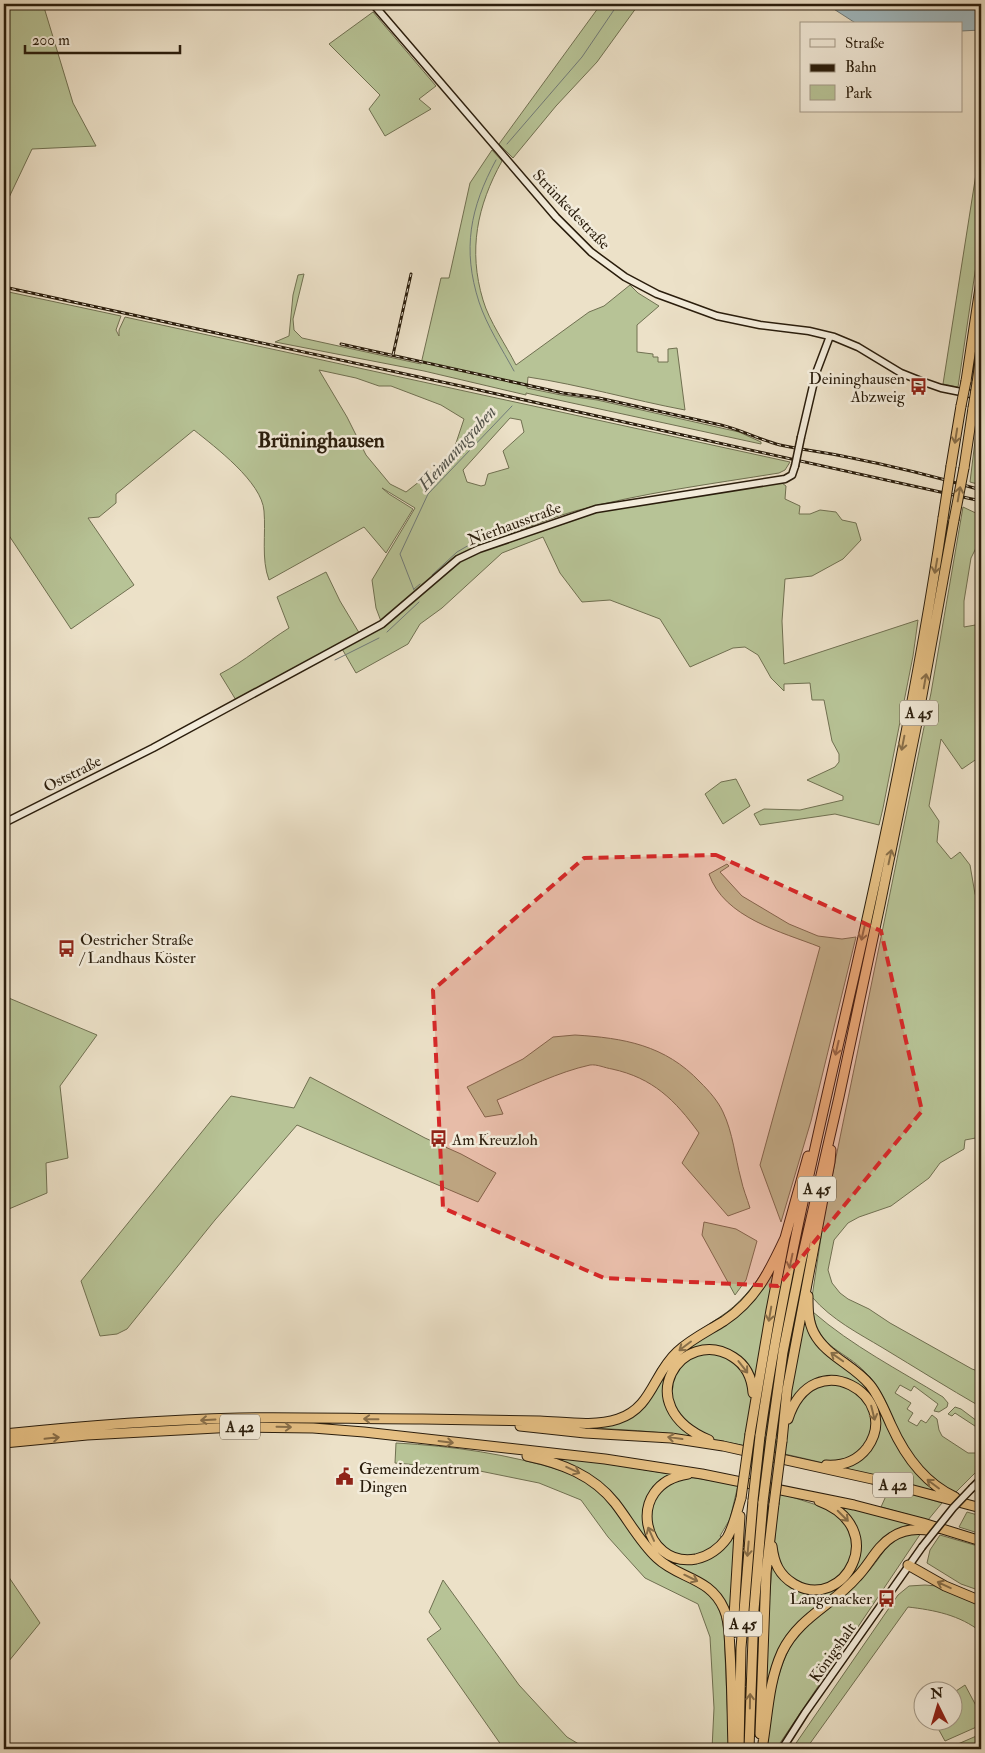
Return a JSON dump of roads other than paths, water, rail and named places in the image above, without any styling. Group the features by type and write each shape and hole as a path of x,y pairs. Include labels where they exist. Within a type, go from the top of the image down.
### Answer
{"highway":[{"name":"A 45","path":"739,1749 741,1648 760,1436 795,1238 870,903 910,704 952,466 981,281"},
{"name":"A 45","path":"749,1749 754,1610 763,1502 782,1362 803,1250 868,962 917,723 964,468 981,354"},
{"path":"733,1749 732,1677 735,1591 741,1498 752,1415 776,1267 812,1138 820,1123"},
{"path":"761,1749 762,1637 771,1529 787,1390 830,1162 832,1128"},
{"path":"420,1419 592,1423 616,1420 628,1416 645,1401 664,1369 677,1352 738,1310 760,1288 776,1267"},
{"path":"810,1275 808,1314 814,1332 823,1346 857,1372 871,1386 898,1442 911,1462 932,1483 952,1496 979,1508"},
{"path":"723,1446 692,1432 678,1421 672,1413 669,1404 668,1385 675,1367 690,1355 699,1351 718,1350 736,1358 748,1373 752,1382 752,1415"},
{"path":"782,1437 796,1400 801,1393 816,1383 843,1381 851,1384 865,1395 874,1411 875,1429 873,1437 863,1452 856,1458 840,1465 810,1464"},
{"name":"A 42","path":"4,1434 87,1426 238,1418 420,1419 483,1423 671,1438 723,1446 810,1464 979,1508"},
{"name":"A 42","path":"4,1443 87,1435 235,1427 313,1428 364,1432 605,1459 702,1474 854,1505 971,1538"},
{"path":"476,1445 548,1460 579,1472 606,1493 657,1558 668,1566 708,1587 717,1597 727,1618 732,1677"},
{"path":"702,1474 678,1476 668,1480 659,1487 650,1501 647,1518 648,1529 657,1544 670,1555 681,1559 692,1559 703,1557 713,1552 728,1537 741,1498"},
{"path":"771,1529 774,1562 780,1572 798,1586 809,1589 831,1586 841,1580 849,1571 857,1550 853,1528 847,1519 828,1504 801,1493"},
{"path":"761,1749 772,1682 783,1652 793,1635 804,1622 857,1578 883,1544 900,1533 924,1529 981,1541"},
{"path":"908,1565 945,1586 981,1601"}],"main road":[{"name":"Strünkedestraße","path":"373,4 556,217 586,247 634,282 657,294 709,313 760,325 830,336 858,347 901,372 921,381 941,388 981,396"},
{"name":"Nierhausstraße","path":"153,748 382,624 458,559 479,548 596,510 785,479 792,475 816,373 830,336"},
{"name":"Oststraße","path":"4,823 153,748"},
{"name":"Königshalt","path":"782,1749 908,1565 953,1508 981,1479"}],"water":[{"path":"826,4 979,4 981,9 981,30 962,31 962,22 854,22"}],"waterway":[{"name":"Heimanngraben","path":"507,144 582,57 618,4"},
{"name":"Heimanngraben","path":"496,160 480,195 475,212 471,229 471,264 482,311 514,371"},
{"name":"Heimanngraben","path":"414,590 400,554 428,494 512,406"},
{"path":"432,575 457,552 476,541"},
{"path":"414,589 420,584"},
{"name":"Heimanngraben","path":"387,632 419,602"},
{"name":"Heimanngraben","path":"335,660 379,638"}],"railway":[{"path":"393,355 411,274"},
{"path":"4,287 981,501"},
{"path":"341,344 563,393 599,398 721,425 780,445 881,464 981,490"}],"place":[{"name":"Deininghausen Abzweig","path":"919,387"},
{"name":"Oestricher Straße / Landhaus Köster","path":"66,948"},
{"name":"Am Kreuzloh","path":"438,1139"},
{"name":"Gemeindezentrum Dingen","path":"345,1477"},
{"name":"Langenacker","path":"886,1598"}],"district":[{"name":"Brüninghausen","path":"321,440"}]}
